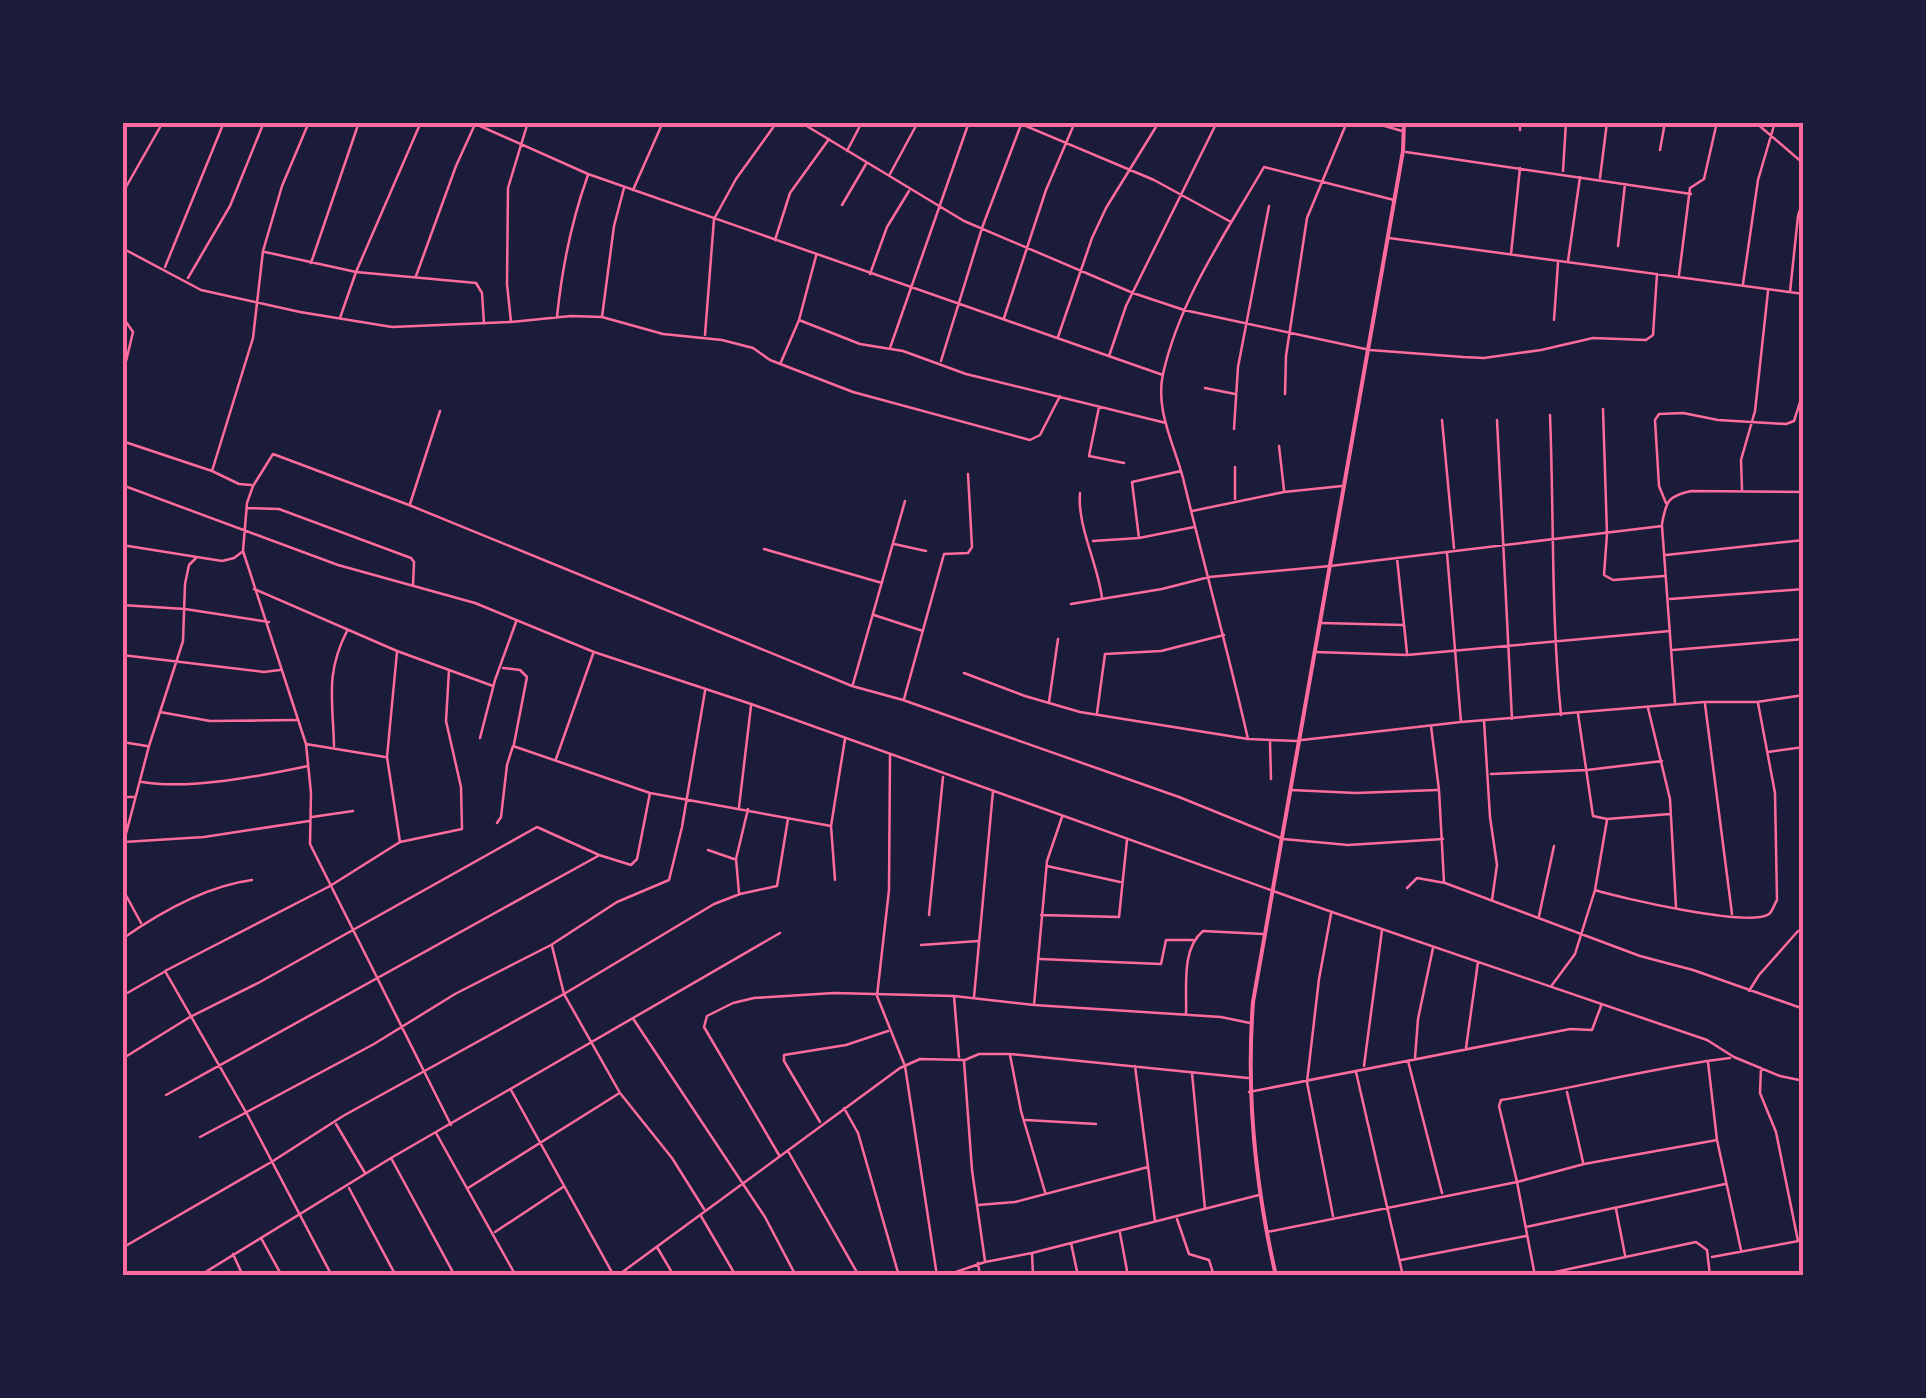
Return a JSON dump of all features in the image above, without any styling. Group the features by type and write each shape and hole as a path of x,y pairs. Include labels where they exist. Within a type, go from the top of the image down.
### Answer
{"main road":[{"path":"1276,1276 1260,1195 1249,1092 1251,1023 1262,934 1283,839 1370,350 1403,151 1404,122"}],"street":[{"path":"122,194 163,122"},
{"path":"165,268 224,122"},
{"path":"187,280 230,206 264,122"},
{"path":"212,471 252,338 263,251 282,186 309,122"},
{"path":"310,264 359,122"},
{"path":"340,318 421,122"},
{"path":"512,322 507,284 508,188 528,122"},
{"path":"633,190 663,122"},
{"path":"705,337 714,218 776,122"},
{"path":"800,122 940,208 1133,293 1246,325 1291,331 1370,350 1484,358 1593,338 1646,340 1653,335 1657,274"},
{"path":"847,151 862,122"},
{"path":"889,176 918,122"},
{"path":"890,349 969,122"},
{"path":"1016,122 1182,194 1232,222"},
{"path":"1004,318 1074,122"},
{"path":"1058,338 1106,208 1160,122"},
{"path":"1109,356 1133,293 1217,122"},
{"path":"1285,394 1286,356 1307,218 1347,122"},
{"path":"1371,122 1403,131"},
{"path":"1520,122 1520,130"},
{"path":"1562,174 1566,122"},
{"path":"1600,180 1607,122"},
{"path":"1660,150 1666,122"},
{"path":"1678,277 1692,186 1704,180 1718,122"},
{"path":"1755,122 1804,164"},
{"path":"1742,286 1758,180 1775,122"},
{"path":"416,278 474,123 588,174 1163,375"},
{"path":"940,362 982,228 1022,124"},
{"path":"775,242 790,193 829,139"},
{"path":"1403,151 1691,194"},
{"path":"842,205 867,163"},
{"path":"1248,739 1209,576 1166,423 1163,375 1184,310 1264,167 1394,200"},
{"path":"1511,255 1520,168"},
{"path":"557,317 561,272 573,215 588,174"},
{"path":"1568,263 1580,177"},
{"path":"1618,246 1625,184"},
{"path":"602,318 614,226 625,187"},
{"path":"870,274 887,227 910,190"},
{"path":"1790,292 1798,216 1804,196"},
{"path":"1234,428 1246,325 1269,206"},
{"path":"1388,238 1804,294"},
{"path":"122,248 202,290 392,327 602,318 663,334 705,337 752,348 781,364 853,392 1030,440 1040,436 1060,396"},
{"path":"263,251 356,272 476,283 482,293 484,324"},
{"path":"781,364 816,255"},
{"path":"1554,320 1558,262"},
{"path":"1742,490 1742,460 1765,337 1768,289"},
{"path":"122,316 134,332 122,378"},
{"path":"798,320 860,344 940,362 966,374 1166,423"},
{"path":"1205,388 1237,395"},
{"path":"1666,503 1659,486 1656,416 1667,412 1793,423 1804,390"},
{"path":"1099,406 1088,456 1124,463"},
{"path":"1603,409 1607,534 1604,575 1608,579 1666,576"},
{"path":"409,505 440,411"},
{"path":"1550,415 1555,539 1553,642 1560,715"},
{"path":"1442,420 1454,550"},
{"path":"1497,420 1512,719"},
{"path":"122,441 252,486"},
{"path":"1279,446 1284,492"},
{"path":"451,1125 310,844 306,744 243,551 252,486 269,457 278,454 852,686 903,700 1283,839 1348,844 1442,839"},
{"path":"1235,468 1235,501"},
{"path":"1139,538 1132,482 1181,472"},
{"path":"903,700 944,554 968,553 972,548 968,474"},
{"path":"122,485 338,565 475,603 594,652 1708,1040 1734,1058 1804,1081"},
{"path":"1190,511 1284,492 1344,485"},
{"path":"1675,704 1662,526 1666,503 1673,495 1691,491 1804,492"},
{"path":"1080,493 1079,504 1099,572 1102,600"},
{"path":"852,686 905,502"},
{"path":"246,508 280,508 411,558 413,586"},
{"path":"1070,604 1209,576 1330,566 1662,526"},
{"path":"1090,542 1195,527"},
{"path":"1666,555 1804,540"},
{"path":"892,544 926,551"},
{"path":"122,545 245,561"},
{"path":"764,549 884,584"},
{"path":"234,558 243,551"},
{"path":"1448,551 1461,722"},
{"path":"122,850 185,631 189,565 196,556"},
{"path":"1397,558 1408,654"},
{"path":"254,589 397,651 494,686"},
{"path":"1669,599 1804,589"},
{"path":"261,603 267,593"},
{"path":"122,605 184,609 268,622"},
{"path":"874,616 924,632"},
{"path":"480,738 517,621"},
{"path":"1321,623 1404,625"},
{"path":"334,746 330,680 335,654 348,630"},
{"path":"1315,652 1408,654 1672,631"},
{"path":"1097,715 1105,654 1161,651 1224,635"},
{"path":"1049,704 1058,639"},
{"path":"1672,650 1804,639"},
{"path":"397,651 387,757 400,842"},
{"path":"555,761 594,652"},
{"path":"122,655 264,672 282,670"},
{"path":"497,823 527,677 520,670 500,668"},
{"path":"122,996 330,886 400,842 462,829 460,787 446,720 449,670"},
{"path":"450,678 456,673"},
{"path":"964,673 1049,704 1097,715 1270,740 1675,704 1758,702 1804,695"},
{"path":"200,1137 455,994 551,945 617,902 669,880 705,690"},
{"path":"1704,702 1732,916"},
{"path":"1595,890 1676,909 1732,916 1768,914 1777,900 1775,793 1758,702"},
{"path":"740,807 751,704"},
{"path":"1648,707 1672,814 1676,909"},
{"path":"160,712 210,722 297,720"},
{"path":"1578,714 1593,816 1607,819 1672,814"},
{"path":"1484,721 1497,872 1492,902"},
{"path":"1431,726 1445,883"},
{"path":"836,880 831,826 845,738"},
{"path":"1270,740 1271,779"},
{"path":"122,742 149,746"},
{"path":"306,744 387,757"},
{"path":"513,746 650,793 831,826"},
{"path":"1766,752 1804,747"},
{"path":"890,754 889,890 877,996 904,1066 938,1276"},
{"path":"1490,774 1662,762"},
{"path":"140,782 179,784 266,775 309,766"},
{"path":"929,915 943,775"},
{"path":"974,998 993,790"},
{"path":"1290,790 1439,790"},
{"path":"122,1059 537,827 599,855 626,864 635,862 650,793"},
{"path":"122,797 136,797"},
{"path":"740,894 736,859 748,809"},
{"path":"123,842 204,838 352,811"},
{"path":"1034,1005 1047,866 1063,816"},
{"path":"122,1248 714,904 777,886 788,819"},
{"path":"1551,986 1570,963 1595,890 1607,819"},
{"path":"1041,915 1119,918 1127,838"},
{"path":"1538,917 1554,846"},
{"path":"708,850 736,859"},
{"path":"166,1095 599,855"},
{"path":"1047,866 1122,882"},
{"path":"1407,888 1417,878 1445,883 1640,956 1803,1008"},
{"path":"122,939 141,924 235,882 252,880"},
{"path":"122,888 141,924"},
{"path":"1332,912 1319,979 1307,1082 1333,1218"},
{"path":"1364,1069 1382,929"},
{"path":"1749,992 1798,931 1804,931"},
{"path":"1186,1014 1193,940 1203,932 1262,934"},
{"path":"199,1276 391,1158 780,933"},
{"path":"1038,959 1161,964 1166,940 1193,940"},
{"path":"922,944 979,942"},
{"path":"551,945 564,994 620,1093 672,1158 736,1276"},
{"path":"1415,1060 1418,1019 1433,946"},
{"path":"1466,1050 1478,961"},
{"path":"165,971 247,1114 332,1276"},
{"path":"780,1155 703,1021 732,1003 834,993 954,996 1186,1014 1251,1023"},
{"path":"954,996 985,1262"},
{"path":"1249,1092 1570,1028 1592,1030 1601,1005"},
{"path":"633,1018 765,1217 796,1276"},
{"path":"821,1123 784,1062 784,1055 846,1045 888,1031"},
{"path":"510,1089 616,1276 843,1107 920,1059 1010,1054 1249,1078"},
{"path":"1010,1054 1045,1194"},
{"path":"1710,1276 1709,1258 1703,1245 1696,1242 1536,1276 1499,1103 1637,1072 1734,1058"},
{"path":"1708,1060 1717,1140 1741,1250"},
{"path":"1408,1061 1442,1195"},
{"path":"1135,1064 1156,1222"},
{"path":"1709,1258 1801,1240 1776,1132 1760,1092 1761,1068"},
{"path":"1356,1071 1404,1276"},
{"path":"1192,1072 1205,1208"},
{"path":"1566,1090 1584,1164"},
{"path":"468,1188 620,1093"},
{"path":"843,1107 858,1134 898,1276"},
{"path":"1024,1120 1096,1124"},
{"path":"1027,1127 1032,1120"},
{"path":"334,1122 366,1174"},
{"path":"436,1132 516,1276"},
{"path":"1266,1232 1516,1182 1584,1164 1717,1140"},
{"path":"787,1150 860,1276"},
{"path":"391,1158 455,1276"},
{"path":"976,1205 1016,1202 1148,1167"},
{"path":"1526,1227 1725,1184"},
{"path":"348,1186 396,1276"},
{"path":"494,1232 564,1186"},
{"path":"945,1275 1260,1195"},
{"path":"1616,1208 1626,1257"},
{"path":"1176,1217 1190,1254 1209,1260 1214,1276"},
{"path":"1120,1230 1128,1276"},
{"path":"1400,1261 1527,1236"},
{"path":"261,1238 282,1276"},
{"path":"1071,1242 1078,1276"},
{"path":"657,1246 674,1276"},
{"path":"1032,1253 1033,1276"},
{"path":"233,1254 243,1276"},
{"path":"978,1264 980,1276"}]}
